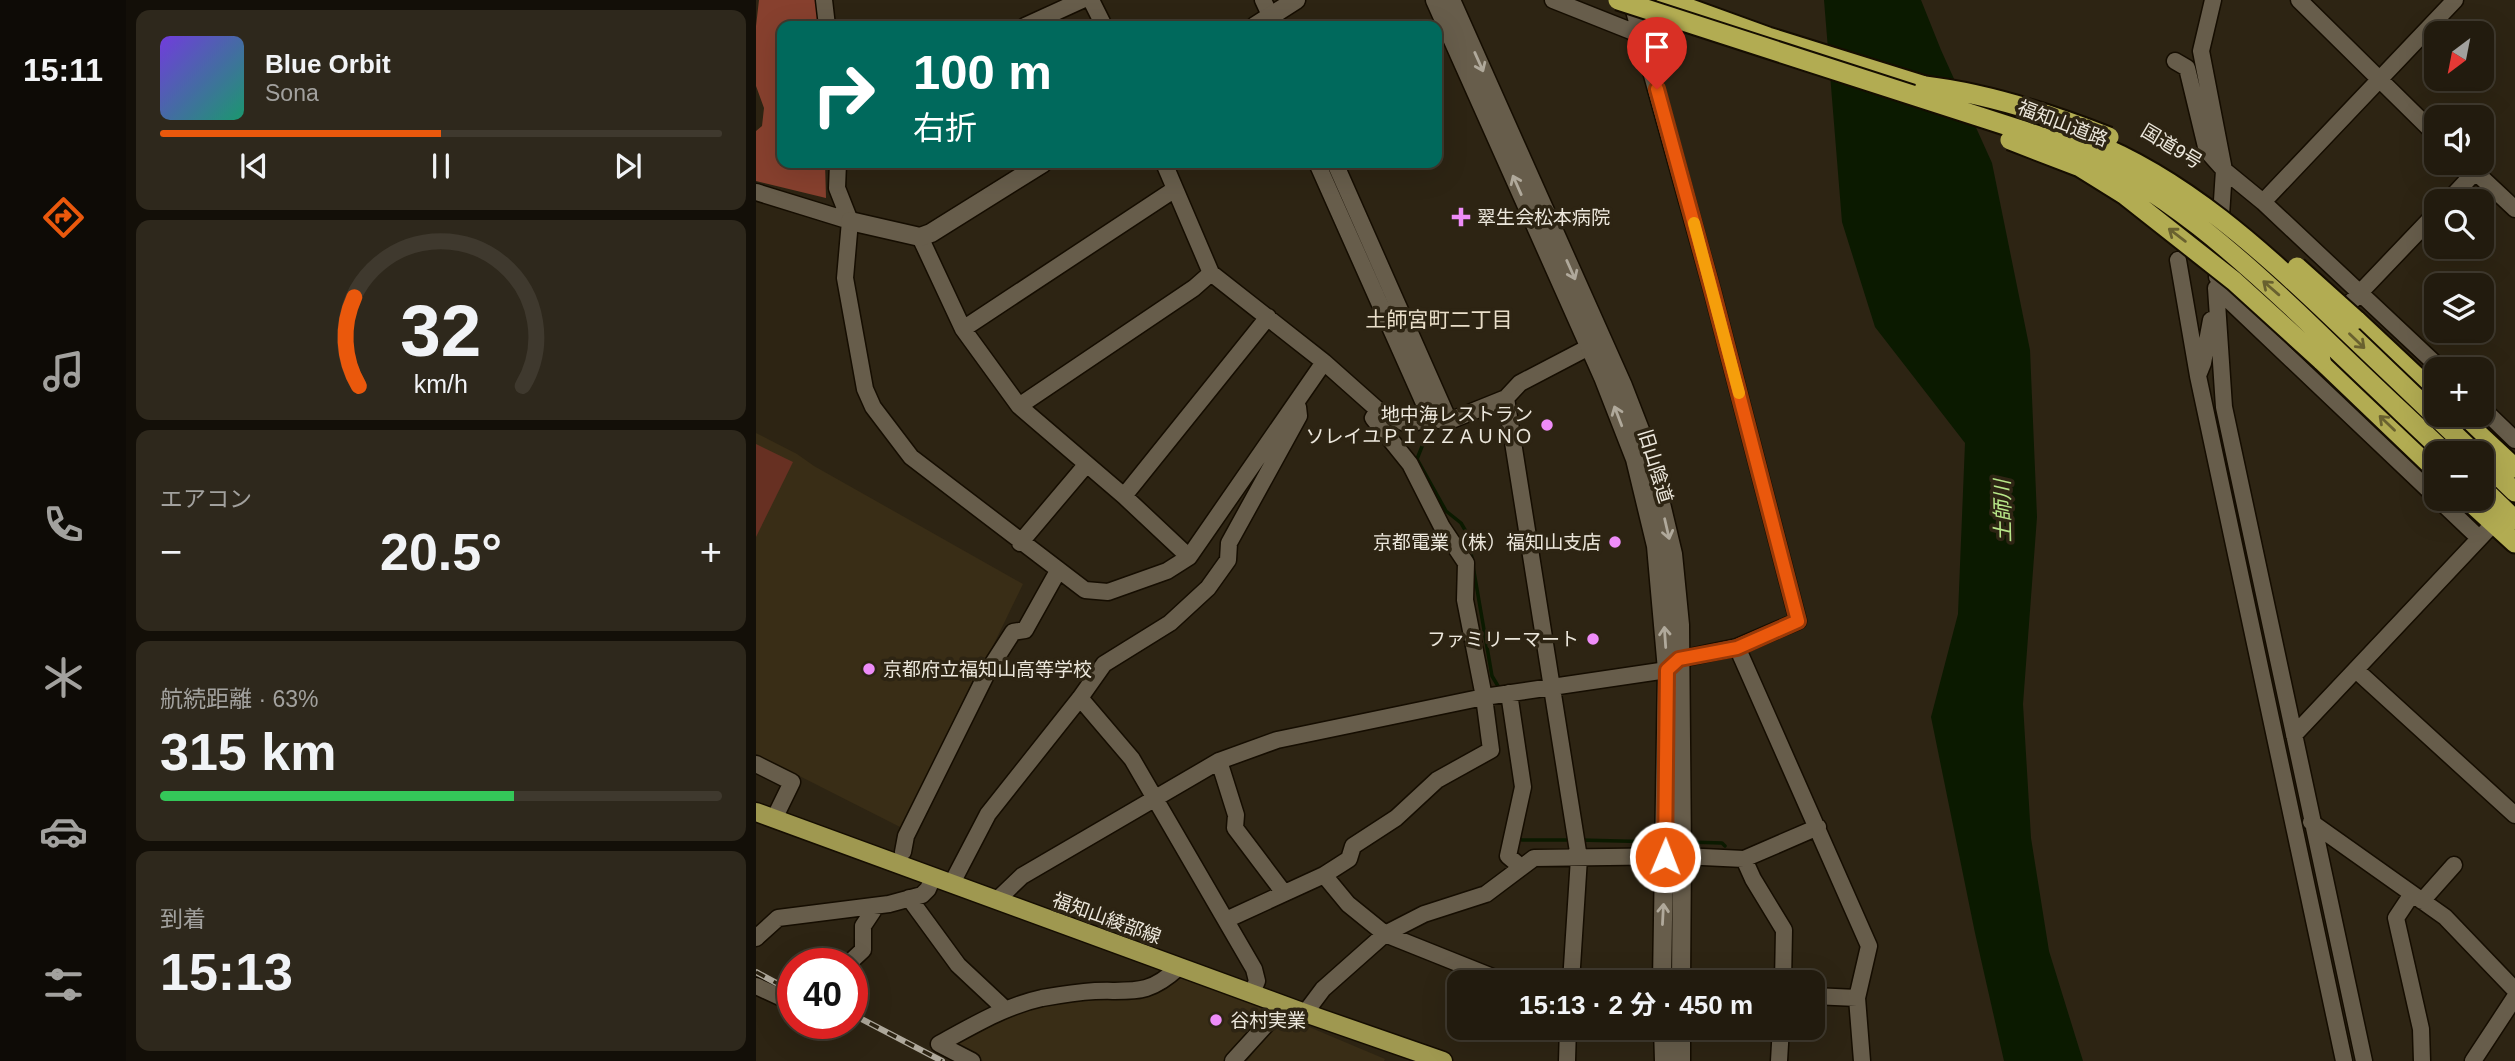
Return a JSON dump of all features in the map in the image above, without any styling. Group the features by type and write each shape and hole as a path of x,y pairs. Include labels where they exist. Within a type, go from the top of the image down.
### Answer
{"highway":[{"name":"福知山道路","path":"1618,0 2064,144 2101,160 2175,207 2280,296 2432,441"},
{"name":"福知山道路","path":"1666,0 1827,57 2066,132 2108,149 2211,212 2283,271 2461,441"},
{"name":"国道9号","path":"1925,86 1948,89 2067,121 2122,142 2174,172 2237,215 2424,384"},
{"path":"1897,90 1962,121 2080,167 2125,195 2200,252 2321,360 2424,459"},
{"path":"2471,427 2515,468"},
{"path":"2494,472 2515,492"},
{"path":"2494,500 2515,520"},
{"path":"2474,511 2486,531 2515,543"}],"main road":[{"name":"福知山綾部線","path":"756,812 1443,1061"}],"street":[{"path":"1037,21 1082,0"},
{"path":"1091,0 1102,21"},
{"path":"1263,20 1296,0"},
{"name":"旧山陰道","path":"1436,0 1589,347 1635,459 1656,546 1673,664"},
{"path":"1451,0 1623,386 1649,453 1673,554 1679,625 1673,664 1674,857 1680,970"},
{"path":"1553,0 1641,35"},
{"path":"997,900 1022,876 1219,761 1277,740 1484,697 1673,664 1737,648 1798,621 1712,290 1632,0"},
{"path":"2198,376 2203,363 2216,288 2224,170 2201,51 2213,0"},
{"path":"2299,0 2424,123"},
{"path":"2263,202 2455,0"},
{"path":"826,1 827,21"},
{"path":"2175,61 2187,68 2207,151 2224,170 2263,202 2428,357"},
{"path":"838,168 837,188 850,221 845,278 865,389 873,407 911,457 947,482 1020,543 1085,590 1108,592 1167,571 1189,557 1324,362"},
{"path":"756,192 850,221 919,237 931,233 1034,168"},
{"path":"1166,168 1211,273 1324,362 1378,410 1407,424 1431,419 1450,421 1506,398 1520,383 1589,347"},
{"path":"1319,168 1431,419"},
{"path":"1337,168 1450,421"},
{"path":"2479,175 2515,209"},
{"path":"963,329 1175,189"},
{"path":"2294,362 2424,226"},
{"path":"919,237 963,329 1019,406 1124,496 1189,557"},
{"path":"2178,260 2198,376 2344,1061"},
{"path":"1019,406 1194,288 1211,273"},
{"path":"2216,288 2424,486"},
{"path":"2216,288 2224,407 2364,1061"},
{"path":"1124,496 1268,317"},
{"path":"1506,398 1579,858 1572,970"},
{"path":"952,883 988,814 1104,664 1170,623 1208,588 1228,560 1228,543 1299,416 1297,402"},
{"path":"1226,919 1324,875 1349,859 1353,846 1396,818 1437,780 1491,750 1484,697 1465,600 1466,563 1442,527 1410,464 1373,418 1378,410"},
{"path":"2494,420 2515,440"},
{"path":"1020,543 1086,465"},
{"path":"2294,736 2486,531 2456,511"},
{"path":"903,852 906,836 989,671 1013,632 1025,630 1058,571"},
{"path":"1737,648 1818,827 1868,946 1857,998 1862,1061"},
{"path":"2356,670 2515,815"},
{"path":"1509,693 1523,787 1508,856 1521,867"},
{"path":"1080,698 1132,759 1156,798 1254,969 1257,981 1252,993"},
{"path":"1219,761 1236,815 1235,828 1284,893"},
{"path":"756,764 792,782 774,819"},
{"path":"2311,822 2417,897 2463,934 2515,990"},
{"path":"1305,1013 1323,989 1385,934 1424,914 1486,894 1534,858 1744,859 1818,827"},
{"path":"1662,970 1662,934 1674,857"},
{"path":"1744,859 1784,930 1783,970"},
{"path":"2422,1061 2421,1029 2396,919 2454,865"},
{"path":"1324,875 1348,904 1385,934 1475,970"},
{"path":"756,938 778,918 874,906 922,895 933,877"},
{"path":"909,898 958,965 1005,1009"},
{"path":"863,948 863,926 874,906"},
{"path":"972,1061 939,1044 1005,1009 1042,998 1095,991 1132,992 1164,981 1179,967"},
{"path":"756,986 777,996"},
{"path":"1825,997 1857,998"},
{"path":"2473,1061 2515,997"},
{"path":"1233,1061 1284,1005"},
{"path":"1567,1061 1568,1040"},
{"path":"1663,1040 1664,1061"},
{"path":"1681,1040 1681,1061"},
{"path":"1779,1061 1780,1040"}],"shaded area":[{"path":"759,0 819,0 820,21 777,21 777,168 825,168 826,198 756,181 756,131 762,126 764,108 756,86"},
{"name":"京都府立福知山高等学校","path":"756,433 1023,584 904,829 756,754"},
{"path":"756,444 793,462 756,537"},
{"name":"谷村実業","path":"1177,975 1260,1006 1265,1011 1228,1061 983,1061 954,1046 956,1040 1000,1007 1131,990"},
{"path":"1283,1016 1385,1059 1247,1061"}],"water":[{"name":"土師川","path":"1824,0 1921,0 1992,163 2030,350 2037,517 2023,704 2031,838 2049,951 2083,1061 2004,1061 1931,717 1958,614 1965,443 1875,327 1842,222"}],"waterway":[{"path":"1328,168 1417,369"},
{"path":"1431,424 1417,459 1446,511 1461,523 1468,535 1472,559"},
{"path":"1473,566 1492,676 1501,691"},
{"path":"1518,838 1572,840"},
{"path":"1580,840 1660,842"},
{"path":"1689,842 1722,843 1725,846"}],"railway":[{"path":"756,972 777,983"},
{"path":"868,1022 942,1061"}],"slow traffic":[{"path":"1694,223 1739,393"}],"place":[{"name":"翠生会松本病院","path":"1461,217"},
{"name":"地中海レストラン ソレイユＰＩＺＺＡＵＮＯ","path":"1547,425"},
{"name":"京都電業（株）福知山支店","path":"1615,542"},
{"name":"ファミリーマート","path":"1593,639"},
{"name":"京都府立福知山高等学校","path":"869,669"},
{"name":"谷村実業","path":"1216,1020"}],"district":[{"name":"土師宮町二丁目","path":"1439,320"}],"route":[{"path":"1657,89 1798,621 1737,648 1679,659 1667,670 1665,857"}]}
